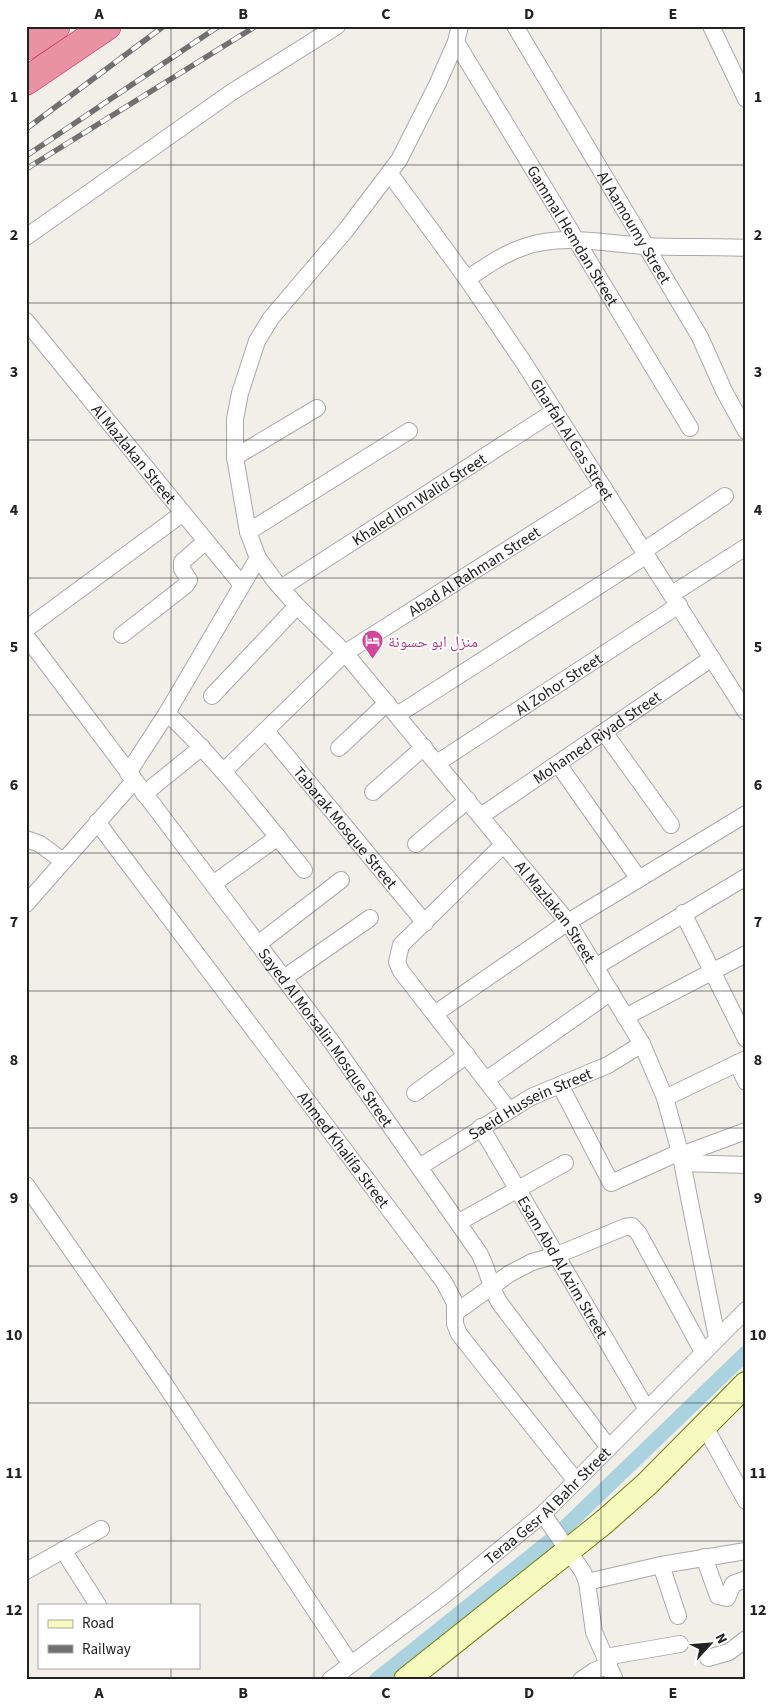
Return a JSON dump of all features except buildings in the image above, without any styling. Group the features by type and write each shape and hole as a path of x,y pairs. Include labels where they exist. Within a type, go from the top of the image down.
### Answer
{"highway":[{"path":"26,46 56,26"},
{"path":"26,81 107,26"}],"street":[{"path":"26,237 232,92 337,26"},
{"name":"Al Mazlakan Street","path":"460,26 456,42 409,142 390,174 346,230 271,318 256,341 240,393 235,419 235,457 248,532 258,558 281,588 345,653 568,922 642,1044 665,1098 682,1157 717,1338"},
{"name":"Al Aamoumy Street","path":"515,26 648,246 700,337 724,391 746,430"},
{"path":"711,26 746,99"},
{"name":"Gammal Hemdan Street","path":"456,42 690,428"},
{"name":"Gharfah Al Gas Street","path":"390,174 467,278 646,552 746,712"},
{"path":"467,278 500,257 525,246 548,242 576,241 648,246 746,248"},
{"name":"Al Mazlakan Street","path":"26,321 242,585"},
{"path":"235,457 317,408"},
{"name":"Khaled Ibn Walid Street","path":"281,588 555,411"},
{"path":"248,532 409,431"},
{"name":"Abad Al Rahman Street","path":"224,771 345,653 604,488"},
{"path":"339,748 392,709 646,552 725,496"},
{"path":"26,629 182,513"},
{"path":"122,635 186,585 189,580 182,569 182,562 206,541"},
{"name":"Al Zohor Street","path":"437,762 676,600 746,547"},
{"path":"26,904 97,822 131,777 258,558"},
{"path":"212,696 297,606"},
{"name":"Sayed Al Morsalin Mosque Street","path":"26,636 284,978 421,1166 485,1264 491,1285 499,1302 609,1448"},
{"name":"Mohamed Riyad Street","path":"481,816 712,658"},
{"path":"167,713 202,746 224,771 304,870"},
{"name":"Tabarak Mosque Street","path":"266,731 425,923"},
{"path":"604,732 671,825"},
{"path":"144,794 202,746"},
{"path":"373,792 424,747"},
{"path":"558,764 639,879"},
{"path":"416,844 468,800"},
{"path":"436,1013 568,922 746,814"},
{"name":"Ahmed Khalifa Street","path":"97,822 444,1282 455,1302 455,1324 460,1334 576,1481"},
{"path":"213,884 278,837"},
{"path":"26,839 40,844 63,861"},
{"path":"504,844 401,945 397,962 401,971 436,1013 508,1110"},
{"path":"595,967 746,877"},
{"path":"258,944 341,880"},
{"path":"683,913 712,972 741,1015 746,1038"},
{"path":"284,978 370,918"},
{"path":"625,1017 746,954"},
{"path":"486,1080 611,992"},
{"name":"Saeid Hussein Street","path":"421,1166 531,1097 608,1065 642,1044"},
{"path":"415,1093 468,1055"},
{"path":"665,1098 741,1061 746,1082"},
{"path":"560,1085 611,1183 746,1131"},
{"name":"Esam Abd Al Azim Street","path":"481,1127 646,1408"},
{"path":"682,1157 746,1165"},
{"path":"459,1222 565,1163"},
{"path":"26,1185 162,1380 350,1663"},
{"path":"455,1313 491,1285 532,1262 557,1255 625,1227 632,1226 639,1234 703,1352"},
{"name":"Teraa Gesr Al Bahr Street","path":"330,1680 350,1663 545,1518 576,1481 646,1408 746,1310"},
{"path":"406,1680 567,1547 647,1484 746,1384"},
{"path":"705,1427 746,1501"},
{"path":"545,1518 578,1561 587,1582 594,1632 610,1667"},
{"path":"26,1571 100,1529"},
{"path":"63,1550 97,1604"},
{"path":"587,1582 661,1565 746,1551"},
{"path":"704,1557 716,1592 722,1598 730,1595 733,1584 746,1579"},
{"path":"661,1565 678,1616"},
{"path":"708,1658 729,1652 746,1639"},
{"path":"582,1680 594,1671 680,1644"}],"waterway":[{"path":"376,1680 556,1536 746,1353"}],"railway":[{"path":"26,129 164,26"},
{"path":"26,156 219,26"},
{"path":"26,169 256,26"}],"place":[{"name":"منزل ابو حسونة","path":"372,660"}]}
